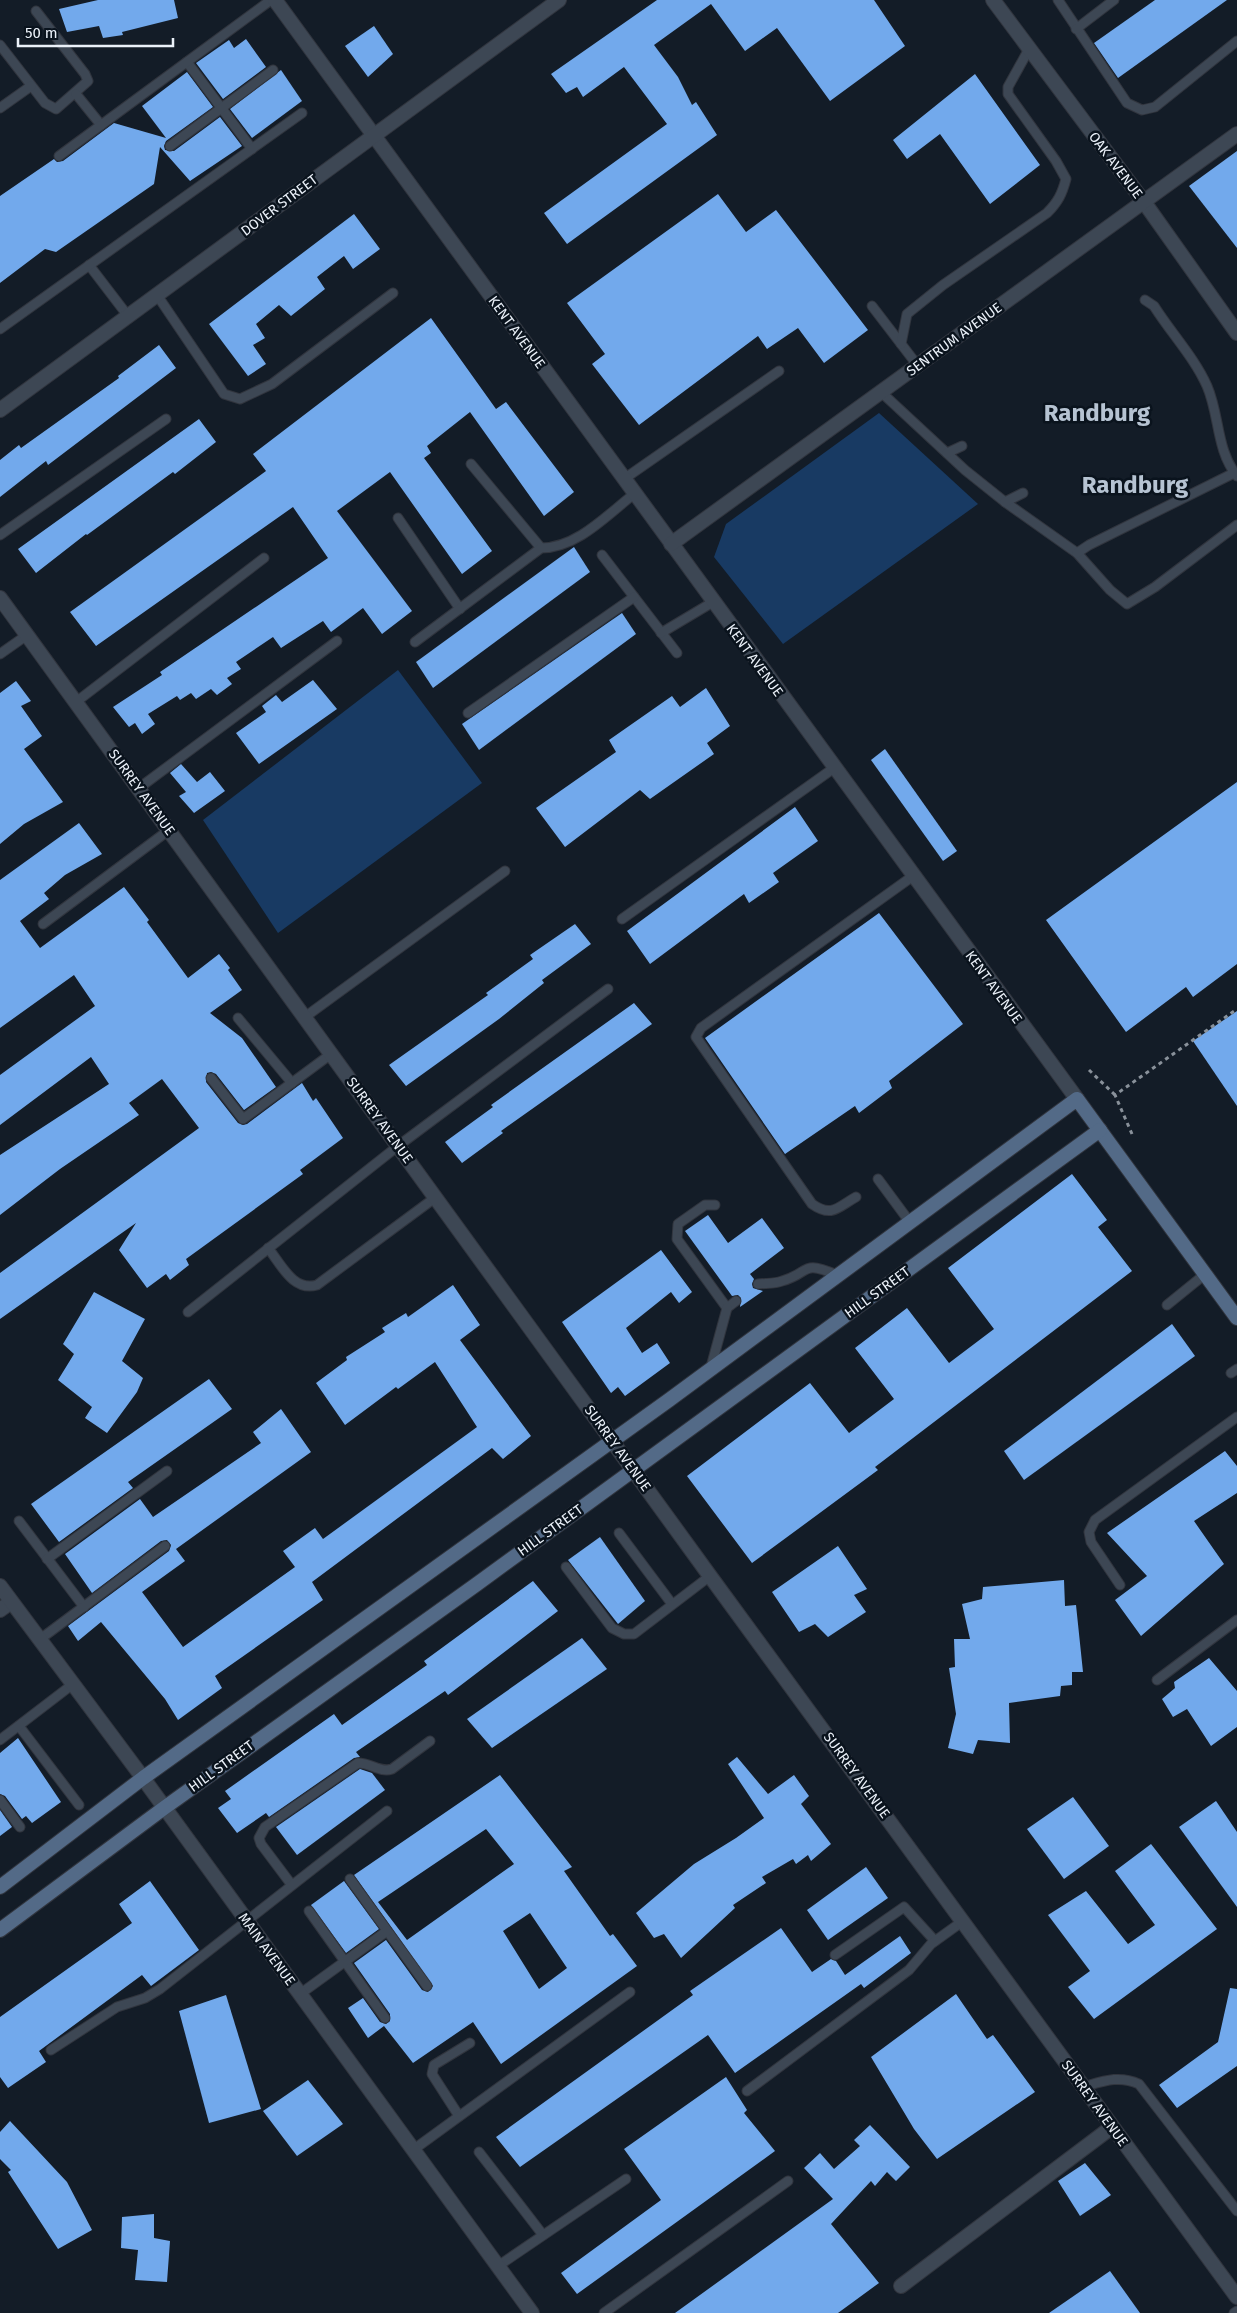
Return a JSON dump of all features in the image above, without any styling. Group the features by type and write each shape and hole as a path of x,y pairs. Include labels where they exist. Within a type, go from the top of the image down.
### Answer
{"main road":[{"name":"KENT AVENUE","path":"1077,1099 1237,1318"},
{"path":"0,1887 143,1778 612,1440 1077,1099"},
{"name":"HILL STREET","path":"0,1930 164,1808 1100,1130"}],"street":[{"name":"KENT AVENUE","path":"275,0 1077,1099"},
{"name":"DOVER STREET","path":"0,410 559,0"},
{"name":"OAK AVENUE","path":"993,0 1144,202 1237,333"},
{"name":"SENTRUM AVENUE","path":"671,544 1237,134"},
{"name":"SURREY AVENUE","path":"0,598 710,1576 1237,2297"},
{"name":"MAIN AVENUE","path":"0,1586 6,1606 39,1640 74,1684 532,2313"},
{"path":"900,2286 1112,2128"}],"lane":[{"path":"59,156 271,0"},
{"path":"1058,0 1127,104 1142,110 1155,107 1237,41"},
{"path":"1076,29 1114,0"},
{"path":"0,46 45,103 56,109 76,94 88,81 85,74 36,10"},
{"path":"901,344 907,314 943,285 1046,213 1058,202 1063,193 1066,179 1056,161 1008,94 1008,87 1030,49"},
{"path":"187,62 252,148"},
{"path":"170,146 223,109 273,70"},
{"path":"0,108 31,86"},
{"path":"76,94 101,124"},
{"path":"0,329 302,113"},
{"path":"89,265 128,316"},
{"path":"157,295 224,394 240,399 272,384 394,293"},
{"path":"1077,553 1089,545 1236,475 1222,450 1214,406 1198,368 1154,306 1146,300"},
{"path":"872,306 918,366"},
{"path":"624,479 779,371"},
{"path":"881,392 946,453 1005,502 1077,553 1110,590 1127,604 1154,587 1237,525"},
{"path":"1205,410 1214,406"},
{"path":"0,535 166,419"},
{"path":"946,453 962,446"},
{"path":"471,464 541,548"},
{"path":"416,642 541,548 554,548 570,542 634,494"},
{"path":"1005,502 1023,494"},
{"path":"398,518 460,609"},
{"path":"602,555 677,653"},
{"path":"76,702 264,558"},
{"path":"468,713 634,597"},
{"path":"661,633 713,602"},
{"path":"0,654 27,635"},
{"path":"138,788 337,641"},
{"path":"622,919 834,768"},
{"path":"43,924 169,830"},
{"path":"305,1018 505,871"},
{"path":"856,1196 831,1212 821,1210 812,1204 696,1037 700,1028 913,876"},
{"path":"188,1312 398,1146 608,988"},
{"path":"238,1018 292,1083"},
{"path":"211,1078 243,1119 331,1054"},
{"path":"878,1179 909,1221"},
{"path":"268,1248 298,1285 308,1288 316,1285 436,1197"},
{"path":"715,1205 705,1205 678,1224 676,1235 727,1308"},
{"path":"758,1284 782,1281 808,1267 821,1268 837,1275"},
{"path":"1167,1305 1204,1275"},
{"path":"711,1367 727,1308 736,1301"},
{"path":"1120,1585 1091,1542 1089,1532 1095,1520 1237,1417"},
{"path":"47,1559 167,1471"},
{"path":"19,1521 84,1607"},
{"path":"619,1533 672,1604"},
{"path":"39,1640 165,1546"},
{"path":"566,1567 612,1628 624,1634 634,1634 710,1576"},
{"path":"1157,1680 1237,1620"},
{"path":"0,1740 74,1684"},
{"path":"19,1726 79,1805"},
{"path":"291,1884 261,1844 259,1838 265,1827 358,1763 386,1771 392,1769 430,1741"},
{"path":"0,1800 20,1827"},
{"path":"51,2050 117,2007 145,1998 160,1990 291,1884 387,1811"},
{"path":"350,1879 427,1986"},
{"path":"836,1955 904,1907 935,1941"},
{"path":"309,1911 384,2018"},
{"path":"747,2090 910,1970 935,1941 962,1921"},
{"path":"300,1994 387,1930"},
{"path":"414,2150 630,1992"},
{"path":"459,2116 432,2074 434,2065 470,2043"},
{"path":"1083,2087 1115,2078 1130,2080 1140,2084 1237,2211"},
{"path":"479,2152 543,2235"},
{"path":"498,2266 626,2179"},
{"path":"604,2313 788,2181"}],"path":[{"path":"1115,1095 1237,1009"},
{"path":"1088,1070 1115,1095 1132,1134"}],"shaded area":[{"path":"879,413 978,504 783,644 714,557 726,524"},
{"path":"398,670 482,783 278,933 203,820"}],"building":[{"path":"98,0 174,0 178,18 122,32 123,35 103,38 99,26 67,32 59,9"},
{"path":"657,0 874,0 905,46 830,101 777,28 745,51 711,4 654,45 678,77 692,105 696,102 717,135 567,244 544,213 667,124 624,67 583,97 577,87 566,93 551,74"},
{"path":"1155,0 1227,0 1118,78 1094,43"},
{"path":"374,26 393,54 368,77 345,46"},
{"path":"246,39 266,67 223,99 196,63 229,40 234,48"},
{"path":"281,70 302,101 252,138 230,109"},
{"path":"187,72 213,107 166,141 165,150 174,151 220,117 242,146 190,181 160,147 154,184 56,252 45,249 0,283 0,196 54,159 57,162 63,161 114,123 166,138 142,106"},
{"path":"975,74 1040,165 990,204 940,134 907,159 893,140"},
{"path":"1237,151 1237,248 1189,186"},
{"path":"718,194 746,232 776,210 868,330 824,363 798,328 767,349 758,336 639,425 592,364 605,354 567,303"},
{"path":"354,214 380,249 353,269 344,256 317,277 325,289 291,316 279,305 256,324 265,338 253,345 266,364 248,376 209,324"},
{"path":"431,318 496,409 506,402 574,492 544,516 470,412 427,446 431,453 424,458 492,551 462,574 390,472 337,511 412,611 382,634 363,608 331,632 323,621 281,648 273,637 236,662 241,669 227,678 232,684 217,695 211,689 196,699 191,693 180,700 177,696 148,714 155,724 142,734 135,723 129,727 113,707 162,675 160,672 328,558 293,507 96,646 70,612 266,471 253,454"},
{"path":"159,345 176,368 48,465 46,461 0,497 0,460 19,445 21,448 119,378 118,376"},
{"path":"199,419 216,442 175,474 173,472 86,534 36,573 18,549"},
{"path":"574,547 590,572 433,688 416,662"},
{"path":"622,613 636,634 479,750 462,724"},
{"path":"313,680 337,709 259,764 236,733 266,712 262,706 276,695 282,702"},
{"path":"16,681 31,701 21,706 42,736 24,749 63,802 24,824 0,844 0,693"},
{"path":"706,688 730,726 707,743 714,754 650,799 640,790 565,847 536,808 616,752 609,740 672,696 680,707"},
{"path":"885,749 957,851 943,861 871,760"},
{"path":"181,764 197,782 210,772 225,791 194,813 179,796 186,792 170,773"},
{"path":"1237,782 1237,964 1193,997 1186,987 1126,1032 1046,920"},
{"path":"795,807 818,841 773,873 779,882 749,903 744,894 650,964 627,931"},
{"path":"79,823 102,854 65,875 44,893 49,899 20,921 40,948 124,887 188,978 219,954 230,968 228,970 242,990 210,1013 242,1038 276,1087 244,1110 216,1074 207,1073 206,1082 238,1123 247,1124 302,1083 313,1101 316,1098 343,1138 300,1170 303,1174 186,1259 189,1265 170,1280 166,1274 147,1288 119,1250 136,1223 0,1319 0,1273 199,1128 162,1079 129,1103 139,1115 60,1169 0,1215 0,1155 109,1084 91,1057 0,1125 0,1075 95,1006 74,975 0,1028 0,880"},
{"path":"879,913 963,1024 889,1081 892,1088 859,1113 855,1106 785,1154 705,1038"},
{"path":"575,924 591,944 542,980 544,983 499,1019 406,1086 389,1065 488,995 486,993 533,959 530,955"},
{"path":"634,1003 652,1024 501,1131 503,1133 462,1163 445,1142 493,1107 491,1105"},
{"path":"1237,1011 1237,1106 1193,1041"},
{"path":"1072,1174 1107,1220 1098,1227 1132,1271 875,1467 878,1470 752,1563 687,1476 810,1383 849,1433 894,1399 855,1348 907,1308 949,1363 994,1329 948,1268"},
{"path":"708,1215 728,1243 762,1218 784,1248 750,1274 754,1279 753,1288 763,1291 740,1307 741,1298 738,1295 732,1296 685,1231"},
{"path":"661,1250 692,1292 679,1303 671,1292 626,1328 642,1353 657,1343 670,1363 625,1396 618,1387 611,1393 562,1322"},
{"path":"453,1285 480,1325 460,1340 531,1436 503,1459 492,1448 312,1582 323,1600 215,1676 222,1688 178,1720 165,1699 101,1622 78,1641 68,1626 169,1551 171,1545 167,1540 161,1541 92,1593 65,1554 140,1499 153,1517 261,1443 253,1432 281,1409 311,1452 176,1549 185,1561 142,1592 183,1647 295,1567 283,1551 315,1528 323,1539 477,1427 435,1362 398,1389 396,1387 345,1425 316,1383 347,1360 346,1357 385,1332 382,1328 406,1313 408,1317"},
{"path":"94,1292 145,1319 122,1361 143,1378 137,1392 107,1433 85,1418 92,1407 58,1380 74,1354 63,1344"},
{"path":"1172,1324 1195,1356 1024,1480 1004,1451"},
{"path":"209,1379 232,1409 128,1482 133,1488 59,1542 31,1504"},
{"path":"1225,1451 1237,1466 1237,1493 1194,1521 1224,1564 1141,1636 1115,1600 1147,1576 1107,1533"},
{"path":"600,1537 645,1601 618,1624 568,1560"},
{"path":"838,1546 867,1589 854,1595 866,1612 828,1637 815,1624 799,1632 772,1592"},
{"path":"1064,1580 1065,1606 1076,1605 1083,1672 1072,1672 1072,1685 1061,1686 1060,1696 1009,1703 1010,1743 978,1740 973,1754 948,1748 956,1714 949,1668 955,1667 954,1639 970,1639 962,1604 982,1599 983,1587"},
{"path":"533,1581 558,1611 448,1695 445,1691 356,1752 360,1757 354,1758 269,1817 266,1813 237,1833 218,1808 231,1799 225,1791 334,1714 342,1725 427,1665 424,1661"},
{"path":"582,1638 607,1669 492,1748 467,1719"},
{"path":"1209,1658 1237,1691 1237,1727 1211,1746 1187,1709 1173,1717 1162,1699 1175,1688 1174,1682"},
{"path":"18,1738 61,1802 32,1823 26,1816 22,1819 5,1796 0,1794 0,1753"},
{"path":"737,1757 768,1794 794,1775 809,1796 801,1804 831,1844 811,1861 808,1855 796,1864 793,1859 762,1877 766,1883 733,1905 735,1908 681,1958 664,1934 654,1938 636,1913 694,1864 764,1818 728,1764"},
{"path":"360,1769 372,1773 385,1790 297,1855 276,1827"},
{"path":"500,1775 572,1867 564,1871 610,1936 613,1934 637,1966 501,2064 473,2022 413,2063 384,2026 368,2038 348,2008 363,1998 380,2022 386,2024 390,2021 390,2014 354,1963 386,1940 422,1990 428,1992 433,1986 354,1875","holes":["486,1829 514,1864 407,1940 378,1902","530,1913 567,1968 539,1989 503,1931"]},
{"path":"1073,1797 1109,1846 1064,1879 1027,1829"},
{"path":"1216,1801 1237,1832 1237,1907 1179,1827"},
{"path":"0,1810 12,1827 0,1836"},
{"path":"1151,1844 1217,1929 1094,2019 1068,1987 1090,1971 1048,1915 1086,1891 1128,1944 1155,1925 1115,1871"},
{"path":"866,1867 888,1898 828,1940 807,1910"},
{"path":"150,1881 199,1950 151,1986 142,1975 39,2051 46,2062 8,2088 0,2077 0,2017 132,1923 119,1904"},
{"path":"344,1881 379,1929 346,1953 311,1905"},
{"path":"781,1928 812,1972 831,1959 836,1961 845,1975 900,1936 911,1953 864,1988 861,1984 735,2073 708,2035 520,2167 496,2137 693,1995 690,1991"},
{"path":"1230,1988 1237,1989 1237,2066 1177,2108 1159,2085 1218,2042"},
{"path":"956,1994 987,2039 993,2035 1035,2092 937,2159 914,2129 871,2057"},
{"path":"226,1995 261,2109 209,2123 179,2011"},
{"path":"726,2077 747,2110 744,2113 775,2151 577,2294 561,2273 661,2200 624,2149"},
{"path":"308,2080 343,2124 297,2156 263,2111"},
{"path":"10,2121 67,2182 92,2230 58,2249 8,2172 11,2170 0,2159 0,2132"},
{"path":"870,2125 910,2167 896,2181 887,2172 875,2186 871,2181 831,2224 879,2283 838,2313 675,2313 833,2199 804,2168 820,2153 834,2169 860,2146 854,2140"},
{"path":"1085,2163 1111,2195 1080,2216 1058,2181"},
{"path":"154,2214 154,2238 170,2241 167,2282 135,2280 138,2250 121,2248 122,2217"},
{"path":"1110,2271 1140,2313 1049,2313"}],"district":[{"name":"Randburg","path":"1097,413"},
{"name":"Randburg","path":"1135,485"}]}
